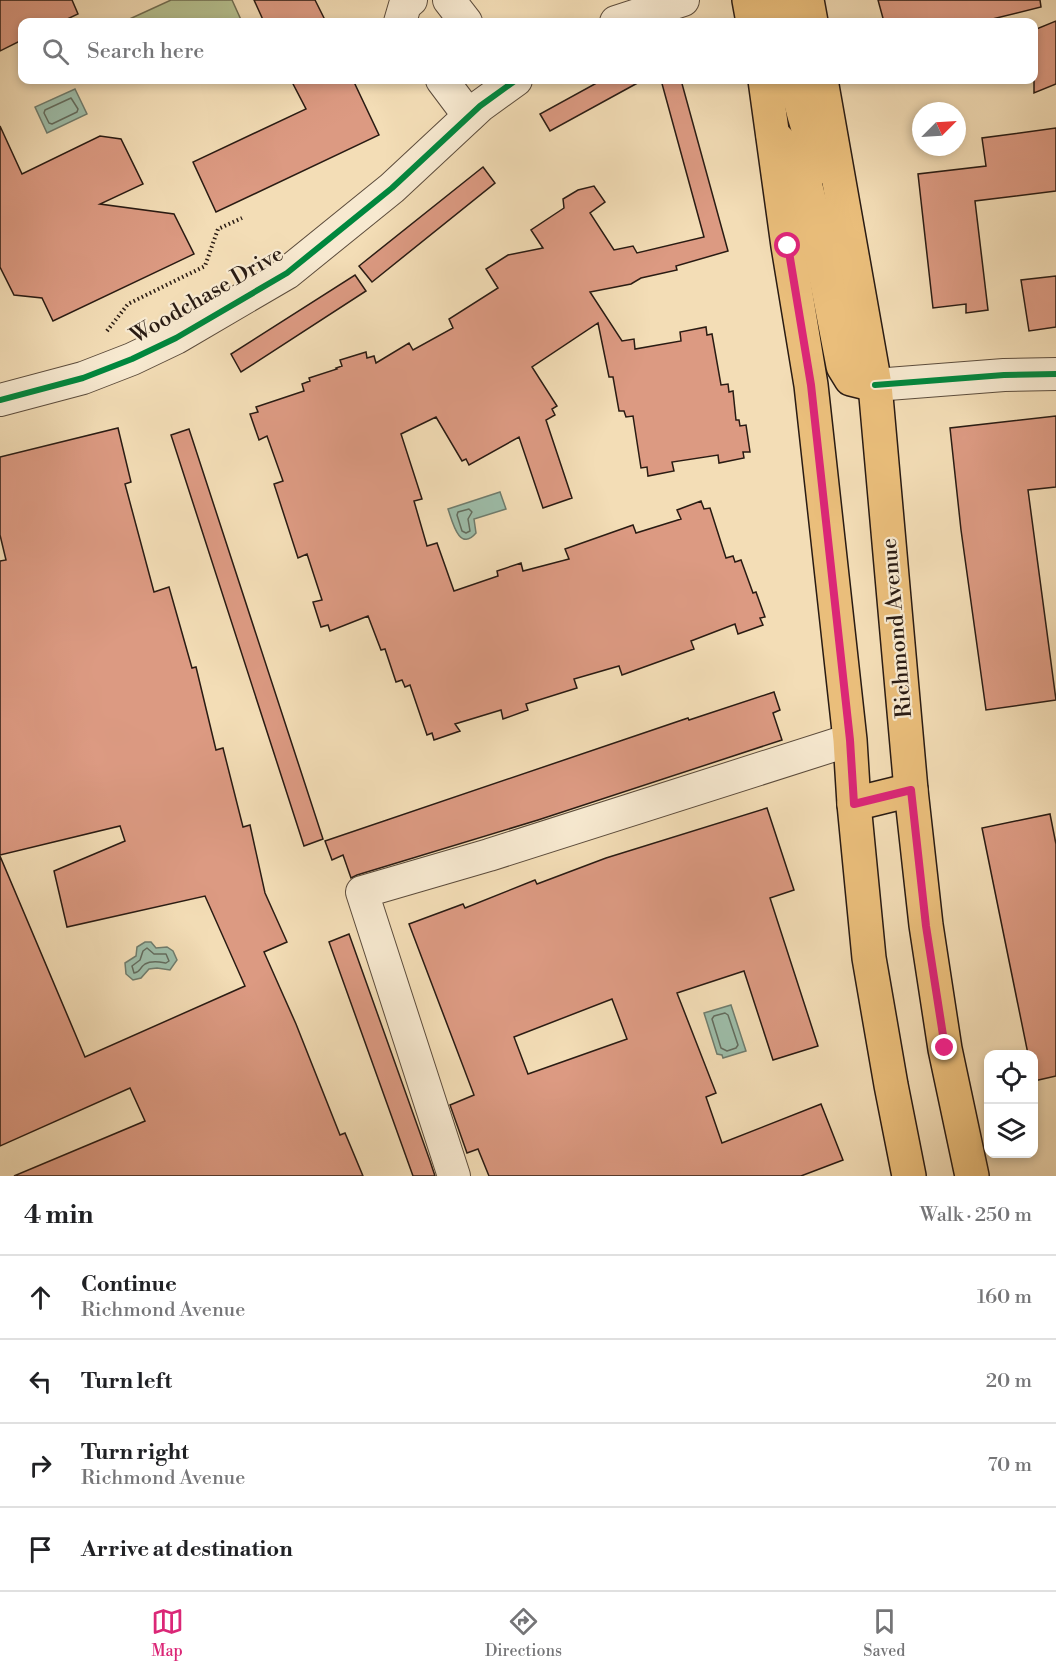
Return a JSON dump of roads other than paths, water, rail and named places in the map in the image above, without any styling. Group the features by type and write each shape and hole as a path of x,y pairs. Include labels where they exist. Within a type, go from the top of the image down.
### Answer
{"main road":[{"path":"748,0 752,18"},
{"path":"777,0 783,18"},
{"path":"807,0 810,18"},
{"path":"766,84 788,246 811,385 850,740 869,958 905,1174"},
{"path":"797,84 804,120 813,146 840,187"},
{"name":"Richmond Avenue","path":"822,84 875,385 911,790 926,926 943,1037 972,1176"},
{"path":"773,135 800,163 817,231 843,366 851,379 875,385"},
{"path":"854,804 911,790"}],"street":[{"path":"450,0 463,18"},
{"path":"628,18 683,0"},
{"path":"445,84 469,116"},
{"name":"Woodchase Drive","path":"0,400 83,378 132,358 176,338 287,273 392,188 503,84"},
{"path":"875,385 1005,375 1056,374"},
{"path":"454,1176 362,892 489,855 850,740"}],"water":[{"path":"75,89 87,114 47,133 35,107"},
{"path":"500,492 506,509 474,519 476,533 470,538 461,537 454,527 448,509"},
{"path":"145,942 151,942 156,948 167,947 173,951 177,960 170,970 149,969 141,978 133,980 126,974 125,963 136,956 137,947"},
{"path":"731,1005 746,1051 723,1058 722,1055 717,1054 704,1013"}]}
